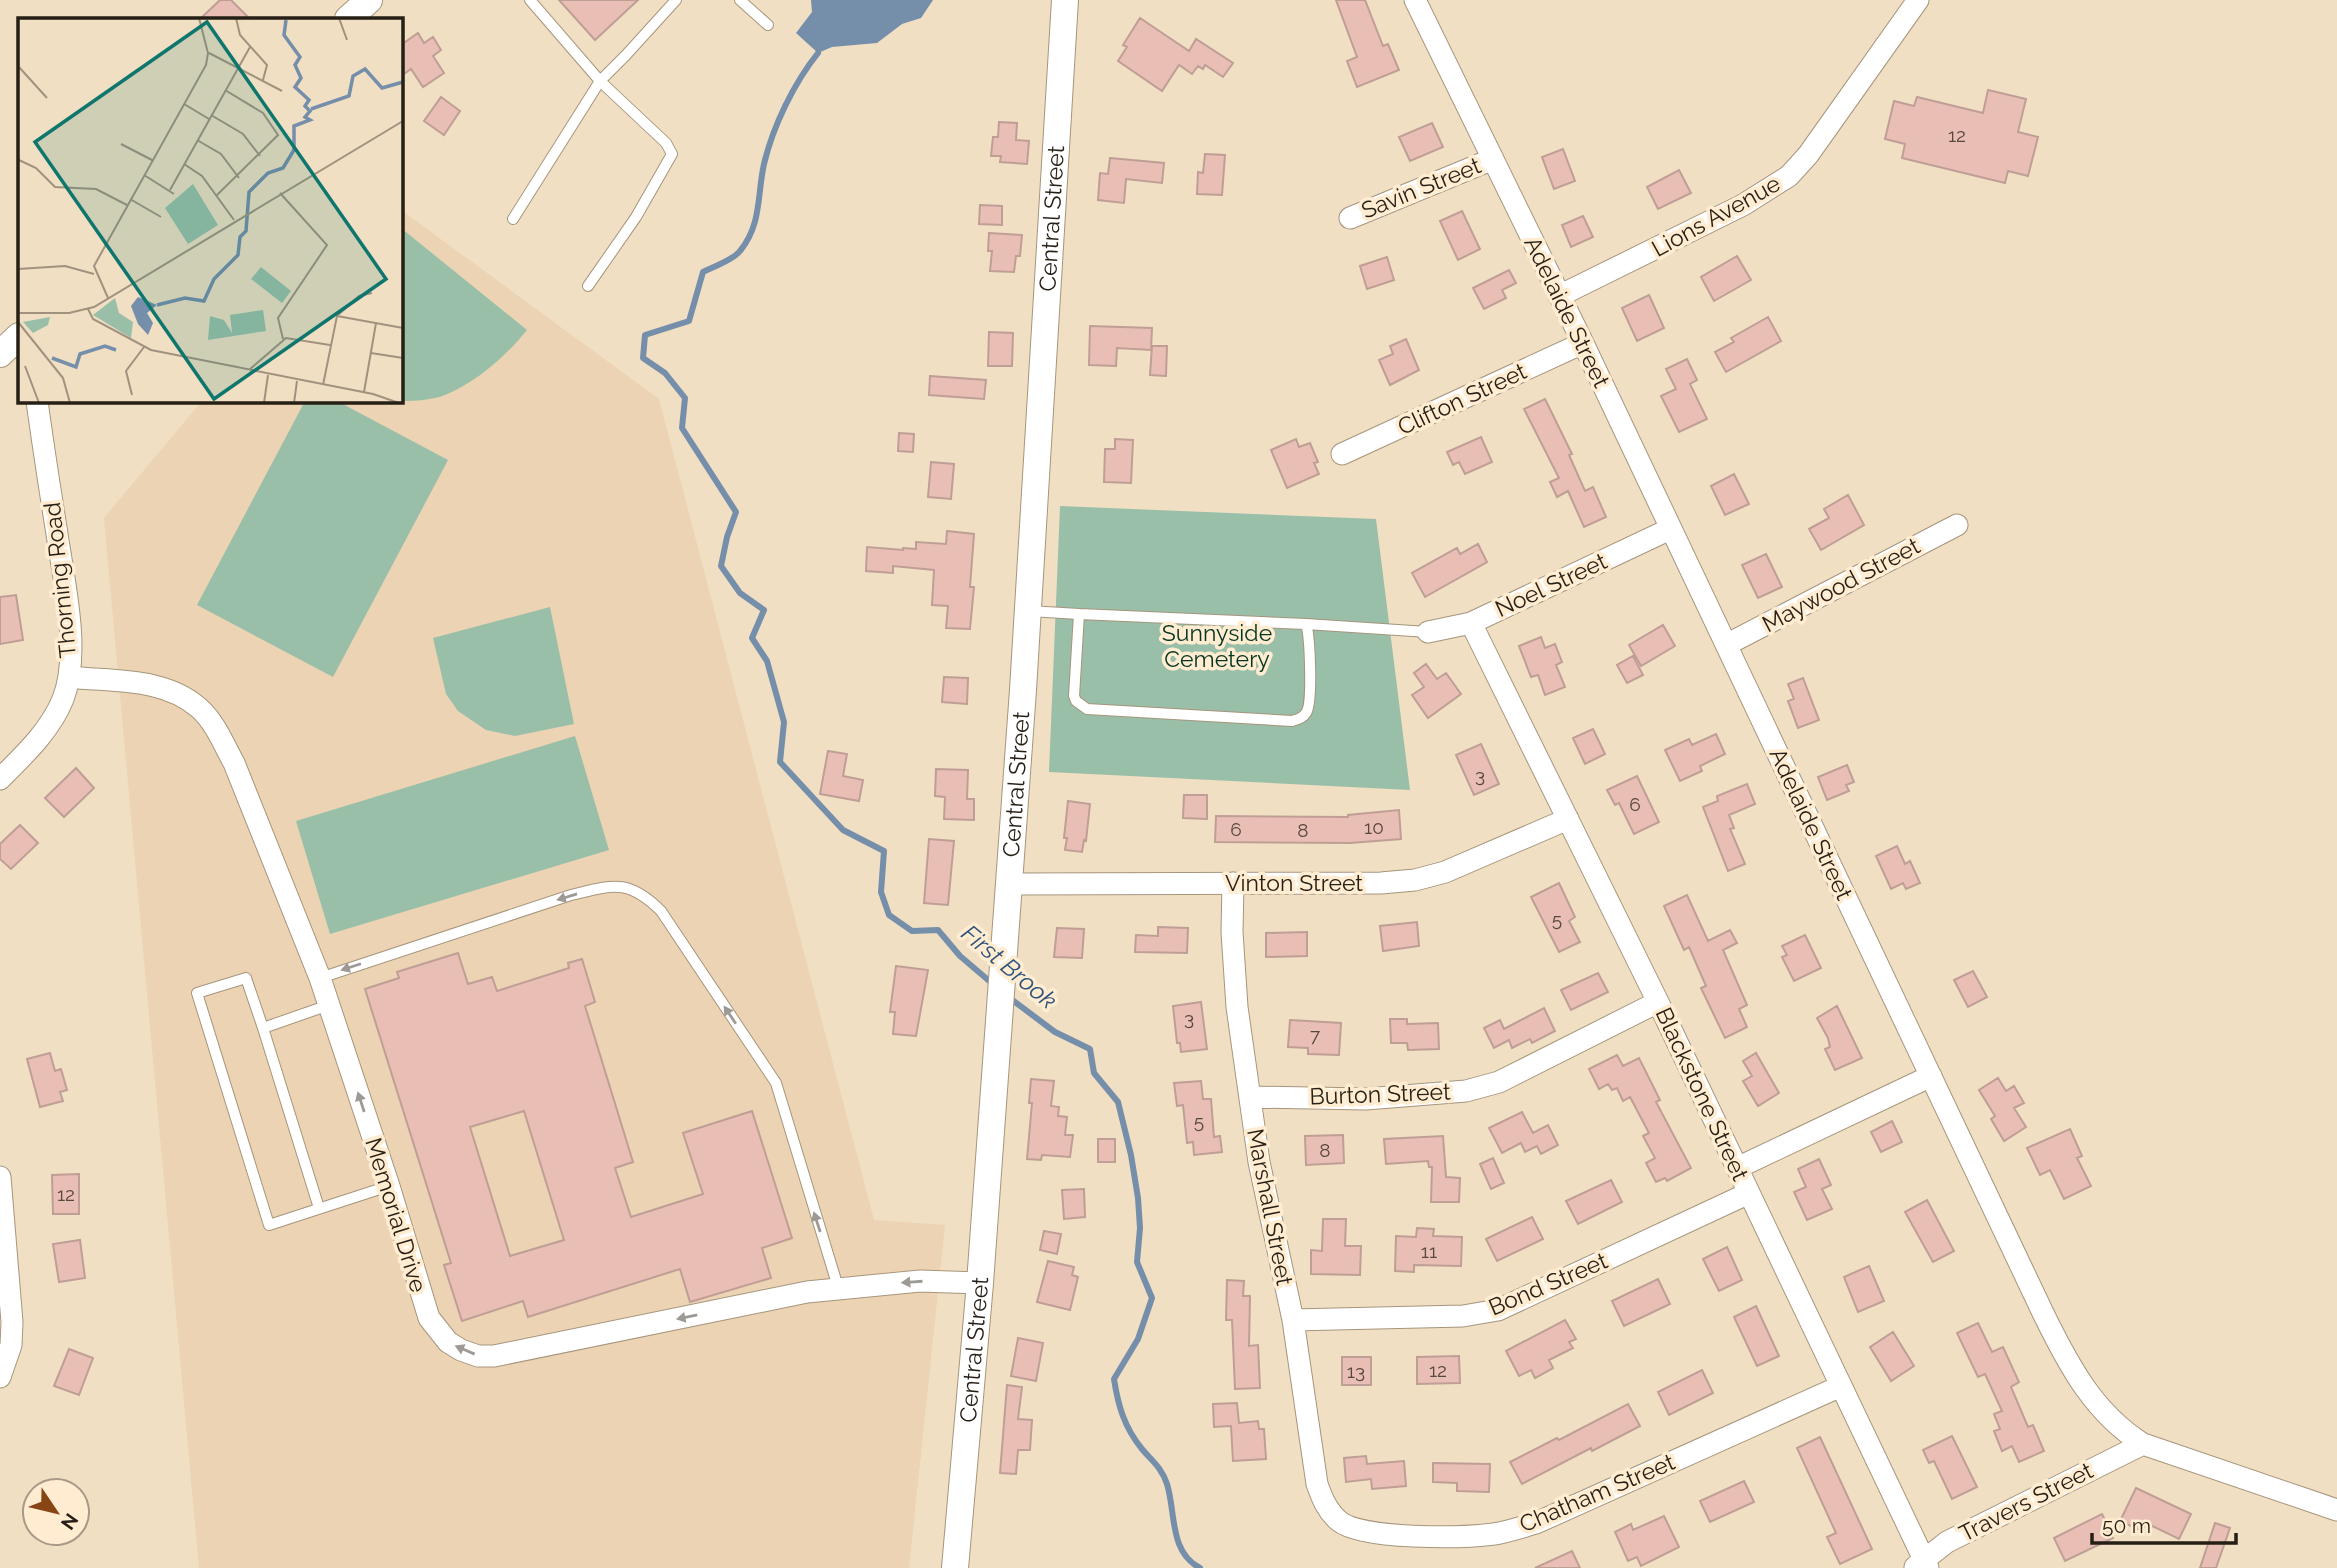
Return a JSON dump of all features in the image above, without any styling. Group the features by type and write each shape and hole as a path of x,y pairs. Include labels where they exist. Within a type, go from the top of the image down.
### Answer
{"street":[{"path":"349,18 369,0"},
{"name":"Central Street","path":"955,1568 980,1283 1028,611 1065,0"},
{"name":"Adelaide Street","path":"1415,0 1583,343 2062,1350 2080,1380 2105,1415 2123,1432 2143,1444 2337,1510"},
{"name":"Lions Avenue","path":"1559,296 1743,205 1788,176 1808,155 1918,0"},
{"name":"Savin Street","path":"1350,218 1493,159"},
{"path":"0,354 18,337"},
{"name":"Clifton Street","path":"1342,454 1583,343"},
{"name":"Thorning Road","path":"0,779 33,746 52,721 63,699 69,677 70,641 65,587 37,402"},
{"name":"Maywood Street","path":"1726,645 1957,525"},
{"name":"Noel Street","path":"1429,632 1471,623 1670,529"},
{"name":"Blackstone Street","path":"1471,623 1658,1002 1841,1386 1922,1565"},
{"name":"Memorial Drive","path":"69,677 151,685 169,690 200,709 212,724 234,763 320,978 389,1186 429,1318 448,1342 478,1356 494,1356 838,1287 920,1281 980,1283"},
{"name":"Vinton Street","path":"1008,884 1381,883 1415,880 1445,872 1568,819"},
{"name":"Marshall Street","path":"1233,883 1232,932 1237,1007 1259,1162 1293,1321 1317,1484 1325,1505 1340,1522"},
{"name":"Burton Street","path":"1250,1097 1366,1099 1466,1091 1499,1082 1658,1002"},
{"path":"1737,1168 1931,1076"},
{"path":"0,1177 12,1322 11,1345 0,1377"},
{"name":"Bond Street","path":"1293,1321 1463,1316 1498,1310 1749,1194"},
{"name":"Chatham Street","path":"1340,1522 1361,1531 1383,1534 1449,1536 1493,1534 1536,1523 1841,1386"},
{"name":"Travers Street","path":"1922,1565 1947,1542 2143,1444"}],"lane":[{"path":"530,0 600,81 666,143 672,153 636,217 588,286"},
{"path":"513,219 600,81 676,0"},
{"path":"740,0 768,25"},
{"path":"1028,611 1429,632"},
{"path":"1079,614 1074,696 1081,706 1087,709 1292,721 1300,719 1309,707 1310,636 1306,624"},
{"path":"320,978 571,895 603,887 634,889 661,911 776,1083 838,1287"},
{"path":"319,1209 246,978 197,993 269,1225 319,1209 389,1186"},
{"path":"263,1028 329,1005"}],"shaded area":[{"path":"402,211 659,399 874,1220 945,1225 909,1568 199,1568 104,518 201,402 402,402"}],"green space":[{"path":"402,229 527,330 500,359 457,390 440,397 402,401"},
{"path":"304,402 339,402 448,460 333,677 197,605"},
{"name":"Sunnyside Cemetery","path":"1060,506 1376,519 1410,790 1049,772"},
{"path":"550,607 574,724 515,736 486,730 458,711 446,694 433,638"},
{"path":"575,736 609,850 330,934 296,821"}],"water":[{"path":"811,0 933,0 921,18 902,24 877,43 832,47 818,53 796,33 812,12"}],"building":[{"path":"220,0 231,0 249,18 201,18"},
{"path":"559,0 638,0 595,40"},
{"path":"1336,0 1365,0 1383,46 1388,44 1399,70 1357,87 1347,61 1357,57"},
{"path":"1140,18 1189,51 1196,39 1233,63 1223,77 1205,65 1203,69 1198,66 1192,74 1179,65 1162,91 1118,61 1127,47 1123,45"},
{"path":"418,33 424,43 433,37 441,50 433,56 444,73 423,87 411,69 402,75 402,44"},
{"path":"1988,90 2026,99 2018,132 2038,137 2028,176 2008,171 2005,183 1902,158 1905,144 1885,139 1894,101 1914,106 1917,97 1983,113"},
{"path":"441,97 460,111 444,135 424,121"},
{"path":"999,122 1017,123 1016,140 1029,141 1027,164 1000,162 1001,156 991,156 993,137 998,137"},
{"path":"1432,123 1443,147 1410,161 1399,137"},
{"path":"1563,149 1575,181 1554,189 1542,157"},
{"path":"1205,154 1225,155 1222,195 1197,194 1198,172 1203,173"},
{"path":"1110,158 1164,163 1162,183 1126,179 1124,203 1098,200 1100,173 1108,174"},
{"path":"1679,170 1691,193 1658,209 1647,187"},
{"path":"980,205 1002,206 1002,225 979,224"},
{"path":"1462,211 1480,249 1458,260 1440,221"},
{"path":"1583,216 1593,237 1571,247 1562,225"},
{"path":"989,233 1022,235 1020,256 1016,256 1014,272 990,271 992,251 988,251"},
{"path":"1737,256 1751,280 1714,301 1701,277"},
{"path":"1387,257 1394,280 1367,289 1360,266"},
{"path":"1509,270 1516,283 1502,290 1506,298 1484,309 1473,288"},
{"path":"1649,295 1664,328 1637,341 1622,308"},
{"path":"1768,317 1781,341 1726,372 1715,352 1734,342 1731,338"},
{"path":"1090,326 1152,328 1151,350 1117,348 1116,366 1089,365"},
{"path":"989,332 1013,333 1012,366 988,366"},
{"path":"1406,339 1419,370 1390,385 1379,360 1393,354 1390,346"},
{"path":"1152,346 1167,346 1166,376 1150,375"},
{"path":"1687,359 1697,380 1690,384 1707,419 1679,432 1661,396 1676,389 1666,369"},
{"path":"930,376 986,380 984,399 929,395"},
{"path":"1545,399 1572,454 1569,455 1585,491 1593,487 1606,517 1584,527 1568,491 1557,497 1550,482 1559,478 1524,409"},
{"path":"899,433 914,434 913,452 898,451"},
{"path":"1481,437 1492,462 1465,474 1459,462 1453,465 1447,452"},
{"path":"1115,439 1133,440 1131,483 1104,482 1105,449 1115,449"},
{"path":"1296,439 1299,447 1310,443 1318,462 1314,463 1319,474 1287,488 1271,450"},
{"path":"931,462 954,464 951,499 928,497"},
{"path":"1734,474 1749,504 1725,515 1711,486"},
{"path":"1848,495 1864,525 1821,550 1809,529 1829,518 1824,509"},
{"path":"947,531 974,534 970,587 974,587 970,629 946,628 948,606 932,605 934,570 893,566 893,573 866,571 867,547 903,550 916,549 916,542 946,544"},
{"path":"1478,544 1487,562 1425,597 1412,573 1457,548 1460,554"},
{"path":"1766,554 1782,587 1758,598 1742,565"},
{"path":"16,595 23,640 0,644 0,597"},
{"path":"1663,625 1675,646 1641,666 1629,645"},
{"path":"1541,637 1545,648 1555,644 1562,662 1556,665 1565,687 1545,695 1538,675 1531,677 1519,646"},
{"path":"1633,656 1643,675 1627,683 1617,665"},
{"path":"1426,664 1437,679 1446,673 1461,694 1428,718 1412,695 1424,687 1414,673"},
{"path":"944,677 968,678 967,704 942,702"},
{"path":"1803,678 1819,720 1798,728 1788,701 1794,699 1788,684"},
{"path":"1593,729 1605,754 1585,764 1573,738"},
{"path":"1716,734 1725,754 1700,766 1702,771 1680,781 1665,750 1689,739 1692,745"},
{"path":"1481,744 1499,784 1474,795 1456,755"},
{"path":"828,751 847,754 843,776 863,780 859,801 820,794"},
{"path":"1847,765 1854,782 1846,785 1849,791 1827,800 1818,777"},
{"path":"76,768 94,788 64,817 45,798"},
{"path":"936,769 968,770 967,799 974,799 974,820 944,819 945,797 935,796"},
{"path":"1637,776 1659,822 1634,834 1619,803 1615,805 1607,790"},
{"path":"1747,784 1755,804 1729,815 1734,828 1730,829 1745,864 1728,871 1703,807 1718,801 1717,796"},
{"path":"1184,795 1207,795 1207,819 1183,818"},
{"path":"1068,801 1090,804 1086,841 1084,840 1082,852 1065,850"},
{"path":"1399,810 1401,839 1350,843 1215,842 1216,816 1348,817"},
{"path":"20,825 38,843 11,869 0,859 0,844"},
{"path":"929,839 954,841 948,905 924,903"},
{"path":"1897,846 1905,864 1910,861 1920,883 1906,889 1903,883 1891,889 1876,856"},
{"path":"1559,883 1575,917 1569,921 1580,942 1559,952 1531,897"},
{"path":"1687,895 1708,941 1730,930 1737,943 1723,950 1747,1005 1739,1009 1747,1027 1725,1038 1701,988 1706,986 1689,947 1684,950 1664,906"},
{"path":"1417,922 1419,946 1383,951 1380,926"},
{"path":"1158,927 1188,928 1187,953 1135,952 1136,935 1158,936"},
{"path":"1057,928 1084,929 1082,958 1054,957"},
{"path":"1307,932 1307,956 1266,957 1266,933"},
{"path":"1805,935 1821,968 1794,981 1782,957 1787,955 1782,946"},
{"path":"458,953 468,984 492,977 497,991 569,968 568,963 582,959 595,1002 585,1006 633,1162 615,1168 631,1217 703,1194 683,1133 752,1111 792,1238 762,1248 771,1278 690,1302 680,1269 528,1317 523,1301 462,1321 444,1265 451,1263 365,989 399,978 397,972","holes":["524,1111 564,1240 510,1256 470,1127"]},
{"path":"896,966 928,970 916,1036 893,1034 895,1012 890,1012"},
{"path":"1973,971 1987,997 1968,1007 1954,980"},
{"path":"1598,973 1608,992 1571,1010 1561,990"},
{"path":"1201,1002 1207,1049 1181,1052 1180,1043 1177,1043 1173,1006"},
{"path":"1837,1006 1862,1058 1835,1070 1825,1049 1830,1047 1828,1038 1817,1018"},
{"path":"1544,1008 1555,1031 1532,1043 1530,1039 1512,1048 1509,1040 1494,1048 1484,1028 1500,1020 1504,1029"},
{"path":"1390,1019 1407,1019 1407,1024 1438,1023 1439,1049 1408,1050 1407,1043 1391,1043"},
{"path":"1290,1020 1341,1023 1339,1055 1308,1054 1308,1048 1288,1047"},
{"path":"50,1053 55,1071 61,1069 67,1090 60,1092 63,1101 40,1107 27,1059"},
{"path":"1756,1053 1779,1093 1758,1106 1743,1081 1752,1076 1743,1061"},
{"path":"1617,1055 1623,1066 1639,1058 1660,1100 1656,1102 1691,1168 1667,1181 1665,1178 1656,1182 1646,1163 1655,1158 1643,1136 1649,1133 1630,1097 1623,1101 1617,1088 1612,1090 1608,1084 1599,1089 1589,1069"},
{"path":"1998,1078 2006,1091 2014,1086 2024,1103 2014,1108 2026,1127 2004,1141 1991,1119 1995,1116 1979,1090"},
{"path":"1031,1079 1054,1081 1051,1106 1059,1107 1058,1116 1067,1117 1065,1135 1073,1135 1070,1157 1042,1155 1041,1160 1027,1159 1032,1103 1029,1103"},
{"path":"1201,1081 1203,1099 1211,1099 1214,1137 1220,1136 1222,1152 1194,1155 1193,1142 1187,1143 1183,1105 1177,1106 1174,1083"},
{"path":"1522,1112 1533,1133 1548,1125 1558,1145 1541,1154 1537,1146 1525,1152 1521,1143 1502,1153 1489,1128"},
{"path":"1892,1121 1902,1142 1881,1152 1871,1132"},
{"path":"2070,1129 2082,1156 2077,1158 2091,1186 2064,1199 2050,1170 2040,1175 2027,1148"},
{"path":"1343,1135 1344,1163 1306,1165 1305,1136"},
{"path":"1443,1136 1446,1177 1460,1178 1459,1202 1431,1202 1432,1167 1429,1167 1428,1161 1386,1164 1384,1139"},
{"path":"1098,1139 1115,1139 1115,1162 1098,1162"},
{"path":"1493,1158 1504,1183 1491,1189 1480,1164"},
{"path":"1819,1159 1831,1185 1822,1189 1832,1209 1807,1220 1794,1192 1806,1187 1798,1169"},
{"path":"79,1174 79,1214 53,1214 52,1175"},
{"path":"1611,1180 1622,1202 1578,1224 1566,1201"},
{"path":"1084,1189 1085,1217 1064,1219 1062,1190"},
{"path":"1927,1200 1954,1251 1933,1262 1905,1212"},
{"path":"1532,1217 1543,1239 1497,1261 1486,1239"},
{"path":"1323,1219 1346,1219 1345,1246 1361,1246 1360,1275 1311,1274 1311,1250 1322,1251"},
{"path":"1417,1228 1434,1229 1433,1236 1462,1237 1461,1266 1414,1265 1414,1272 1395,1271 1396,1236 1416,1237"},
{"path":"1044,1231 1061,1234 1057,1254 1040,1250"},
{"path":"80,1240 85,1278 59,1282 53,1244"},
{"path":"1727,1247 1742,1280 1719,1291 1703,1259"},
{"path":"1048,1261 1074,1267 1072,1275 1078,1277 1070,1310 1037,1302"},
{"path":"1869,1266 1884,1301 1858,1312 1844,1277"},
{"path":"1658,1279 1670,1304 1624,1326 1612,1301"},
{"path":"1227,1280 1244,1281 1243,1296 1250,1296 1249,1346 1258,1345 1260,1388 1235,1389 1232,1320 1226,1320"},
{"path":"1756,1306 1779,1356 1757,1366 1734,1317"},
{"path":"1565,1320 1576,1339 1569,1342 1573,1348 1549,1360 1553,1368 1535,1378 1531,1370 1519,1376 1506,1351"},
{"path":"1978,1323 1992,1352 2003,1347 2019,1382 2011,1387 2028,1427 2033,1425 2044,1451 2019,1462 2012,1446 2002,1451 1994,1431 2000,1429 1994,1414 2002,1411 1985,1374 1978,1377 1957,1333"},
{"path":"1893,1332 1914,1366 1891,1381 1870,1347"},
{"path":"1018,1338 1043,1343 1036,1381 1011,1376"},
{"path":"69,1349 93,1358 79,1395 54,1386"},
{"path":"1459,1356 1460,1383 1417,1384 1417,1357"},
{"path":"1342,1357 1371,1357 1371,1385 1342,1385"},
{"path":"1702,1370 1713,1393 1669,1415 1658,1392"},
{"path":"1007,1385 1022,1387 1018,1419 1032,1420 1030,1450 1018,1450 1016,1474 1000,1473"},
{"path":"1237,1403 1239,1423 1258,1421 1259,1429 1264,1429 1266,1459 1233,1461 1231,1426 1214,1427 1213,1404"},
{"path":"1628,1404 1640,1426 1522,1484 1510,1462"},
{"path":"1952,1436 1977,1487 1952,1499 1934,1461 1929,1463 1923,1450"},
{"path":"1820,1437 1872,1549 1840,1564 1827,1537 1836,1533 1797,1448"},
{"path":"1366,1456 1367,1464 1404,1461 1406,1486 1372,1489 1371,1479 1346,1482 1344,1458"},
{"path":"1433,1463 1490,1464 1489,1492 1457,1491 1457,1483 1433,1482"},
{"path":"1744,1481 1754,1502 1710,1522 1700,1501"},
{"path":"2136,1488 2191,1514 2179,1539 2146,1523 2142,1531 2120,1521"},
{"path":"2102,1514 2113,1538 2065,1561 2054,1538"},
{"path":"1664,1516 1679,1547 1641,1566 1637,1557 1628,1561 1615,1532 1631,1524 1633,1530"},
{"path":"2215,1523 2230,1528 2216,1568 2200,1568"},
{"path":"1572,1551 1580,1568 1535,1568"}],"waterway":[{"name":"First Brook","path":"818,53 793,91 773,135 764,164 758,209 747,241 733,257 703,272 689,321 645,335 643,358 665,373 685,398 682,428 736,512 721,566 740,593 764,610 752,638 767,661 784,722 780,762 843,830 884,851 881,892 889,915 912,931 938,930 960,956 994,985"},
{"name":"First Brook","path":"1007,996 1055,1032 1090,1049 1094,1073 1118,1102 1138,1198 1140,1228 1137,1262 1152,1298 1138,1339 1114,1379 1120,1407 1131,1432 1165,1478 1178,1542 1190,1561 1200,1568"}]}
